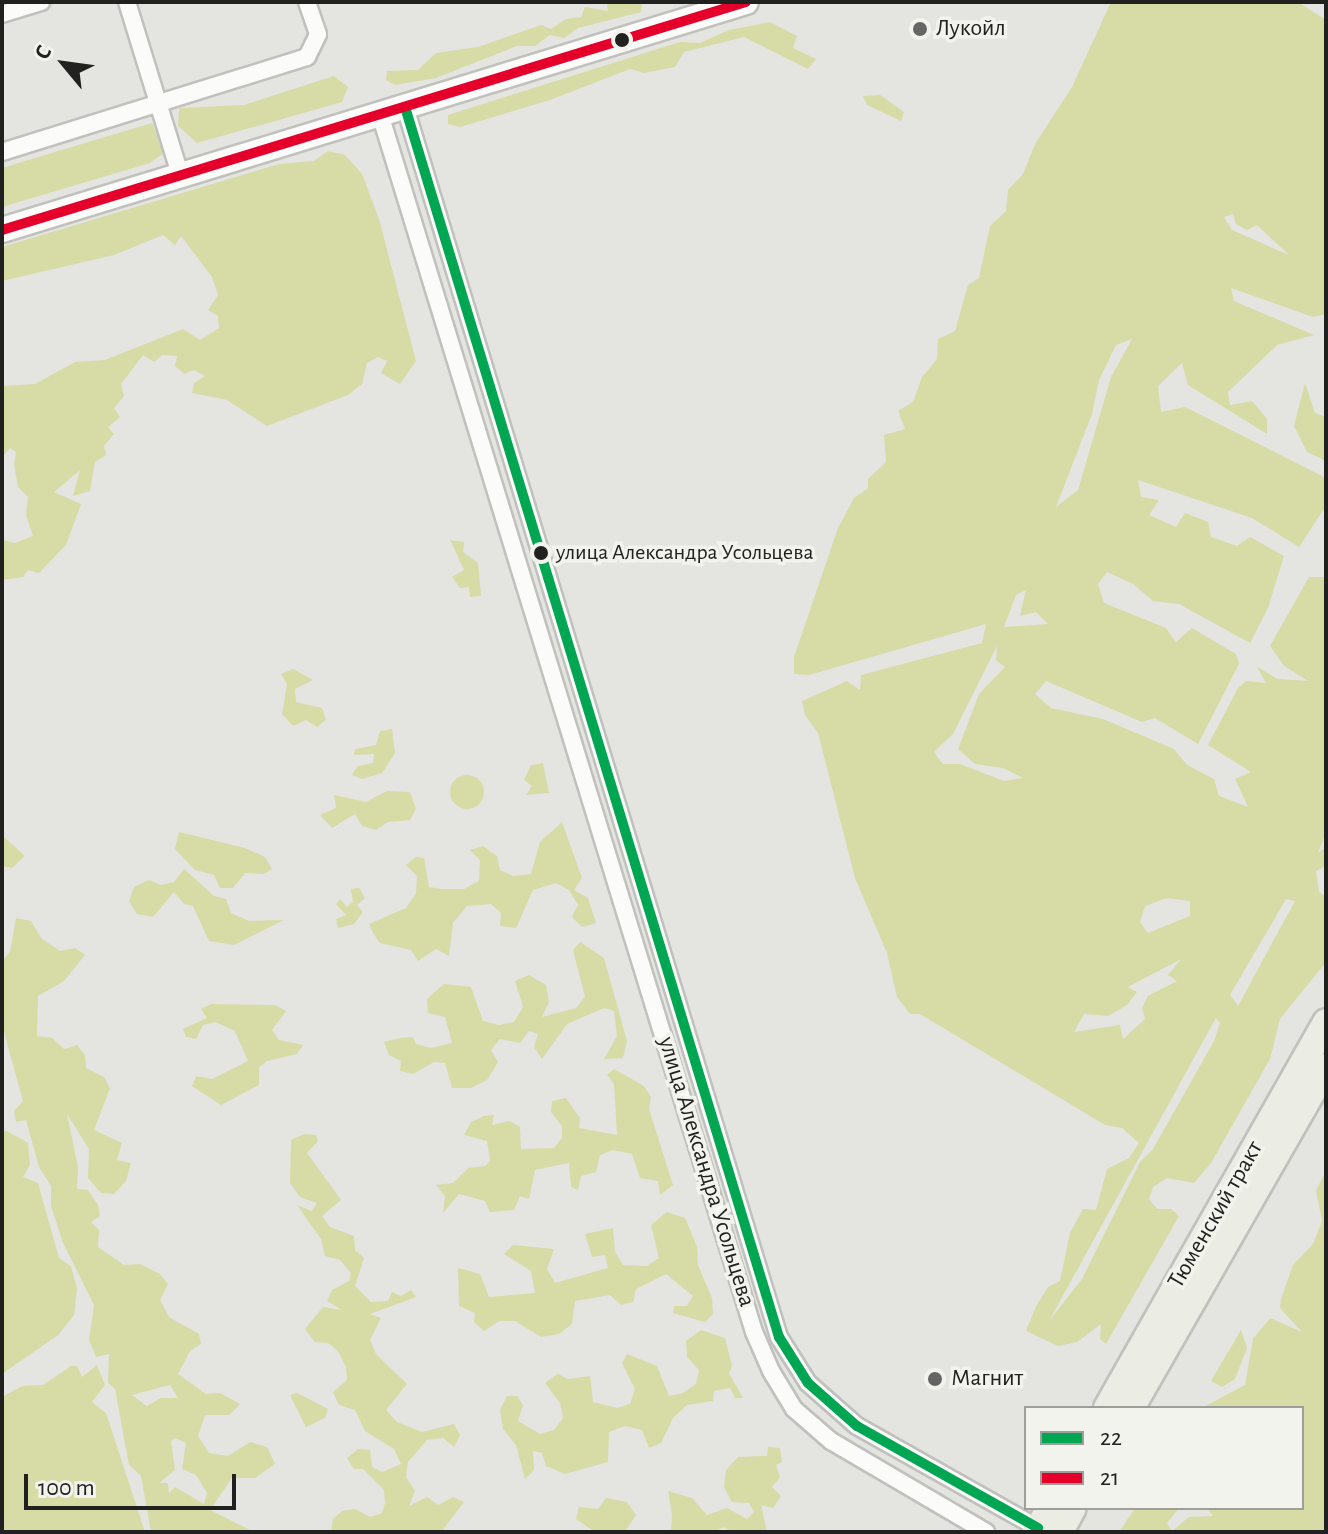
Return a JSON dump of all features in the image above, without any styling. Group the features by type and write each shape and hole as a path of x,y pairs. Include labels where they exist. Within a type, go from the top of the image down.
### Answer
{"main road":[{"path":"2,230 746,2"},
{"name":"Тюменский тракт","path":"1108,1406 1326,1022"},
{"name":"Тюменский тракт","path":"1132,1406 1326,1067"},
{"path":"1046,1525 1070,1510"}],"street":[{"path":"2,14 39,2"},
{"path":"127,2 180,174"},
{"path":"2,152 307,57 318,34 307,2"},
{"name":"улица Александра Усольцева","path":"405,107 779,1337 808,1383 857,1426 1046,1525"},
{"name":"улица Александра Усольцева","path":"380,114 765,1358 794,1409 831,1441 986,1532"}],"green space":[{"path":"642,2 641,12 578,28 564,38 550,35 535,46 517,46 436,78 395,85 386,80 387,71 418,70 436,53 478,47 541,25 551,29 566,19 581,17 585,7 608,11 607,3"},
{"path":"1111,2 1298,2 1326,20 1326,314 1313,317 1231,288 1234,301 1314,335 1277,345 1228,392 1230,405 1252,401 1267,419 1267,434 1188,385 1182,363 1158,386 1161,412 1185,407 1326,478 1326,506 1299,547 1252,518 1138,480 1141,497 1159,500 1149,515 1176,527 1185,513 1208,522 1211,537 1237,546 1250,537 1284,556 1268,608 1250,643 1179,604 1153,601 1133,584 1107,572 1098,584 1104,603 1166,628 1176,642 1192,628 1236,654 1239,664 1198,744 1155,718 1142,722 1046,681 1035,694 1051,708 1103,719 1174,749 1187,765 1214,779 1219,796 1248,807 1235,779 1251,772 1208,745 1238,688 1246,681 1266,683 1257,667 1278,679 1308,681 1284,666 1270,646 1309,577 1326,577 1326,832 1318,853 1326,847 1326,866 1316,871 1319,892 1326,897 1326,962 1280,1019 1270,1059 1211,1163 1194,1183 1167,1178 1153,1187 1149,1199 1157,1209 1171,1209 1179,1216 1106,1344 1100,1339 1101,1324 1077,1342 1058,1346 1026,1331 1048,1287 1060,1281 1070,1233 1083,1209 1096,1210 1107,1169 1129,1158 1139,1143 1122,1128 1105,1125 920,1014 910,1014 897,997 887,953 855,878 818,733 805,715 802,701 847,681 860,690 861,675 982,643 986,624 809,675 794,674 794,657 838,528 854,498 868,488 868,479 886,462 884,435 905,429 898,411 913,402 922,377 937,359 938,339 955,331 968,285 979,278 990,226 1006,211 1008,190 1023,174 1035,144 1072,87","holes":["1233,214 1236,224 1247,230 1257,225 1289,255 1232,230 1224,217","1132,339 1111,377 1078,490 1056,507 1092,414 1099,380 1116,345","1026,590 1020,616 1036,612 1048,624 1004,627 1016,595","997,646 996,660 1005,667 979,694 958,749 975,764 1003,768 1023,778 1004,781 960,764 943,764 934,752 953,734","1167,898 1190,901 1190,916 1148,933 1140,922 1145,906","1286,899 1295,901 1238,1006 1230,995","1181,959 1168,975 1177,981 1148,996 1142,1008 1145,1019 1123,1039 1120,1025 1074,1032 1084,1014 1108,1016 1127,1005 1137,992 1128,987","1216,1018 1220,1023 1214,1041 1153,1149 1140,1162 1082,1279 1049,1321"]},
{"path":"770,22 797,36 793,48 816,59 808,69 744,37 684,52 675,67 644,73 630,69 550,100 460,127 448,124 448,115 680,42 700,43 729,30"},
{"path":"334,76 348,87 342,102 197,143 178,126 179,108 244,105"},
{"path":"880,95 904,112 901,121 867,105 863,96"},
{"path":"152,123 164,153 150,163 2,207 2,168"},
{"path":"328,151 345,155 362,174 379,219 416,361 400,384 381,373 387,361 378,357 367,363 362,384 348,395 267,426 227,400 192,393 194,383 205,376 194,370 184,374 175,366 177,356 162,355 154,362 143,355 121,384 124,396 114,408 120,417 108,427 114,434 104,446 106,455 95,462 90,491 73,496 80,470 54,492 81,504 66,545 39,573 28,570 23,577 2,580 2,540 15,543 33,536 26,515 28,497 18,487 14,464 16,452 10,448 2,457 2,386 35,384 75,362 105,360 183,329 200,340 219,328 218,316 208,310 218,295 212,277 181,236 175,245 163,235 114,255 2,281 2,247 279,164 314,161"},
{"path":"1305,383 1315,413 1326,417 1326,461 1307,452 1294,426"},
{"path":"450,540 464,542 463,552 478,563 481,596 470,597 469,587 460,588 452,577 464,570"},
{"path":"293,669 313,680 295,689 296,702 322,708 326,720 317,727 306,720 293,726 282,714 287,684 281,674"},
{"path":"392,729 395,753 382,773 362,779 352,775 358,766 373,763 374,754 354,755 355,749 376,745 380,731"},
{"path":"543,763 549,793 526,795 532,786 524,780 531,765"},
{"path":"467,775 479,780 484,792 479,804 467,809 455,804 450,792 455,780"},
{"path":"387,791 410,792 416,809 410,820 388,822 376,830 362,826 355,814 332,828 320,815 336,808 334,795 366,802"},
{"path":"562,822 582,878 574,890 588,898 596,923 582,927 572,917 578,905 569,890 556,883 533,890 516,928 500,926 501,913 491,904 467,906 453,923 449,956 436,949 418,961 411,950 380,943 375,936 369,924 406,908 416,894 417,876 406,865 416,857 424,858 429,887 441,889 464,889 479,881 480,860 470,850 483,846 497,856 500,870 513,876 531,874 540,842"},
{"path":"179,832 245,848 265,857 272,869 264,874 245,873 233,888 220,888 214,875 195,870 175,849"},
{"path":"2,835 25,856 12,868 2,866"},
{"path":"184,869 214,896 226,899 231,913 249,921 284,920 234,945 209,941 193,906 184,904 174,892 153,917 137,914 129,901 134,887 149,880 161,885 174,882"},
{"path":"359,888 365,898 357,905 363,912 354,924 338,928 336,919 346,915 336,904 340,899 347,907 353,902 351,889"},
{"path":"16,918 31,921 41,938 60,951 75,948 85,955 64,981 38,996 37,1036 52,1038 64,1049 77,1045 85,1055 86,1068 104,1077 110,1088 94,1130 122,1143 117,1160 131,1163 126,1181 114,1194 101,1193 88,1178 89,1149 67,1114 78,1167 77,1189 88,1190 98,1205 100,1216 91,1222 99,1230 98,1247 124,1265 140,1264 160,1274 168,1284 160,1300 169,1317 199,1334 201,1344 190,1351 178,1374 206,1394 220,1393 240,1404 229,1415 205,1415 198,1436 209,1453 228,1456 250,1442 267,1447 275,1464 255,1478 232,1478 210,1510 254,1532 151,1532 141,1476 129,1465 115,1389 108,1383 109,1354 96,1357 89,1340 94,1305 63,1243 51,1206 51,1186 39,1167 26,1120 16,1122 14,1111 23,1101 2,1025 2,961 10,952","holes":["170,1385 178,1398 161,1398 147,1406 132,1395","175,1438 186,1443 182,1469 196,1475 207,1493 204,1504 175,1487 169,1493 168,1483 159,1483 175,1470 171,1441"]},
{"path":"580,942 604,958 627,1041 623,1058 604,1059 617,1036 614,1011 604,1008 567,1024 542,1059 534,1047 538,1034 529,1031 520,1043 500,1039 491,1050 498,1062 487,1080 471,1088 452,1088 445,1063 434,1062 413,1074 400,1071 401,1061 389,1055 384,1042 400,1038 413,1037 416,1044 431,1048 452,1043 445,1017 428,1013 427,999 444,984 471,987 483,1021 499,1025 514,1022 523,1007 515,981 529,975 546,985 549,1002 542,1017 576,1008 585,997 573,950"},
{"path":"211,1004 275,1005 286,1011 272,1030 279,1040 303,1045 297,1054 267,1061 259,1067 259,1085 221,1105 192,1086 196,1076 212,1079 248,1061 235,1031 215,1022 203,1025 196,1039 186,1037 183,1029 207,1018 201,1009"},
{"path":"614,1069 644,1086 651,1097 649,1109 673,1185 660,1195 658,1181 640,1178 632,1154 613,1150 600,1155 596,1172 581,1176 578,1190 571,1187 569,1163 535,1170 529,1199 520,1196 514,1210 490,1212 485,1201 459,1194 443,1213 445,1196 436,1185 453,1183 468,1168 485,1166 490,1161 487,1141 464,1135 471,1122 484,1116 494,1115 492,1125 509,1121 520,1127 521,1149 554,1148 562,1138 562,1126 551,1112 552,1101 566,1098 580,1118 579,1128 617,1135 614,1084 607,1075"},
{"path":"7,1131 28,1143 30,1165 23,1177 38,1183 59,1258 71,1266 77,1288 74,1315 58,1335 2,1374 2,1132"},
{"path":"304,1134 316,1135 318,1141 307,1153 341,1200 322,1216 330,1227 354,1236 355,1250 364,1258 355,1286 371,1302 388,1301 392,1292 401,1296 411,1290 416,1297 370,1314 381,1318 370,1340 376,1354 407,1384 386,1410 397,1422 422,1432 454,1424 460,1435 454,1447 443,1438 427,1440 408,1462 406,1477 415,1491 409,1506 427,1497 438,1505 453,1497 464,1502 441,1532 331,1532 333,1519 342,1511 355,1509 370,1517 382,1513 385,1503 384,1490 363,1469 354,1469 347,1458 358,1449 370,1450 372,1467 382,1472 401,1464 394,1449 365,1431 355,1410 339,1405 333,1392 347,1380 346,1367 338,1351 328,1343 315,1342 305,1329 323,1307 342,1310 327,1301 332,1290 349,1281 351,1273 340,1260 325,1256 321,1239 297,1205 312,1211 317,1203 300,1197 290,1183 291,1140"},
{"path":"1326,1171 1326,1532 1119,1532 1134,1510 1177,1510 1167,1523 1172,1531 1189,1517 1213,1516 1208,1510 1304,1510 1304,1406 1206,1406 1245,1385 1253,1339 1270,1318 1302,1332 1280,1308 1293,1265 1313,1244 1322,1221 1316,1190"},
{"path":"667,1212 685,1218 697,1247 698,1265 712,1298 713,1314 705,1322 673,1313 674,1306 687,1306 693,1296 666,1274 636,1289 633,1302 621,1305 610,1295 575,1301 572,1324 559,1334 541,1337 515,1321 499,1321 484,1331 474,1322 475,1313 459,1306 458,1268 480,1274 489,1297 535,1293 531,1271 504,1254 513,1245 554,1249 547,1269 555,1283 608,1268 605,1255 592,1257 585,1234 613,1228 615,1252 623,1265 647,1266 659,1258 651,1225"},
{"path":"701,1330 725,1338 732,1366 729,1373 743,1398 735,1398 730,1388 714,1391 713,1401 687,1405 673,1418 661,1443 649,1448 642,1430 625,1426 609,1432 608,1462 565,1474 546,1466 542,1453 533,1451 534,1470 525,1479 516,1445 503,1429 500,1410 507,1396 517,1396 523,1405 518,1421 540,1434 554,1430 563,1418 560,1403 545,1383 558,1374 568,1379 590,1376 593,1402 617,1408 630,1404 635,1389 622,1363 627,1354 657,1366 669,1396 683,1393 696,1384 699,1370 687,1357 686,1341"},
{"path":"1241,1330 1247,1348 1235,1379 1222,1387 1211,1381"},
{"path":"97,1365 105,1385 92,1402 106,1413 145,1532 2,1532 2,1397 22,1386 43,1385 71,1366 77,1366 82,1377"},
{"path":"297,1393 328,1409 325,1418 306,1427 290,1395"},
{"path":"768,1447 780,1448 782,1462 776,1465 780,1477 772,1487 781,1496 773,1508 761,1505 767,1532 732,1532 724,1527 713,1532 665,1532 671,1530 668,1491 692,1498 707,1515 727,1508 747,1519 754,1512 749,1503 732,1502 724,1487 726,1470 738,1457 767,1456"},
{"path":"606,1498 627,1502 636,1515 625,1532 595,1532 576,1519 579,1507 598,1509"}],"transit line":[{"name":"21","path":"2,230 746,2"},
{"name":"22","path":"405,107 779,1337 808,1383 857,1426 1038,1528"}],"place":[{"name":"Лукойл","path":"920,29"},
{"name":"улица Александра Усольцева","path":"541,553"},
{"name":"Магнит","path":"935,1379"}]}
